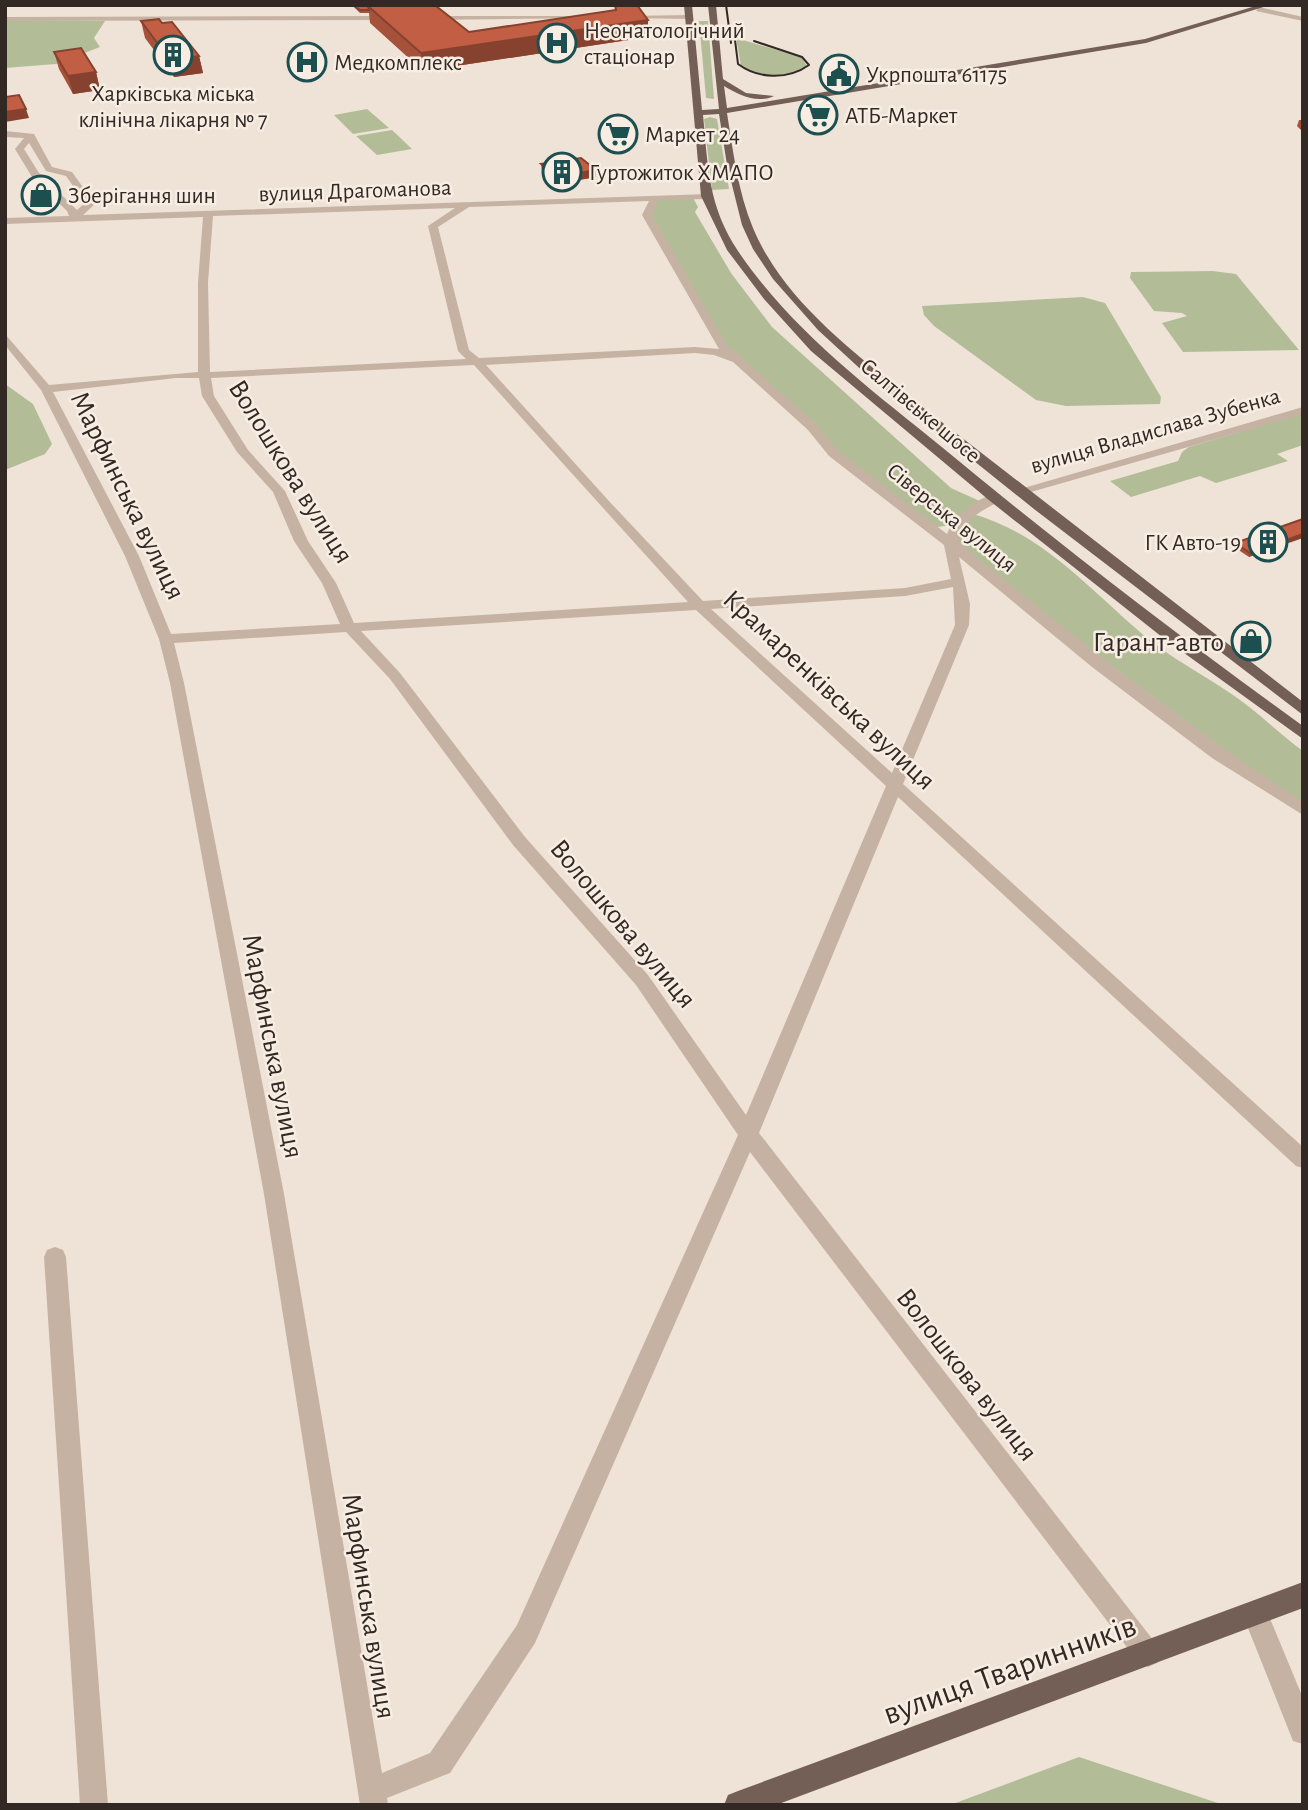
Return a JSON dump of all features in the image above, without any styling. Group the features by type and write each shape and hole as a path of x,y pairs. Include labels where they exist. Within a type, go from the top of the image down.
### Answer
{"main road":[{"name":"Салтівське шосе","path":"688,5 693,18 696,109 721,195 732,250 768,297 815,349 995,498 1167,634 1303,734"},
{"name":"Салтівське шосе","path":"712,5 710,18 725,107 733,124 721,195 790,293 837,343 1019,491 1303,710"},
{"path":"722,81 744,95 776,99 1129,38 1247,5 1263,7"},
{"path":"696,109 725,107 1146,41 1263,7"},
{"path":"733,124 776,99"},
{"path":"995,498 1019,491"},
{"name":"вулиця Тваринників","path":"738,1805 1303,1595"}],"street":[{"path":"1263,7 1303,19"},
{"path":"5,19 409,18"},
{"path":"421,18 597,18"},
{"path":"610,18 693,18"},
{"path":"5,134 28,134 31,138 49,169 69,174 90,204 75,218 69,206 35,175 19,149 31,138"},
{"name":"вулиця Драгоманова","path":"5,221 721,195"},
{"name":"Сіверська вулиця","path":"655,198 647,215 710,330 722,346 812,427 833,453 949,543 1097,664 1218,754 1303,810"},
{"name":"Крамаренківська вулиця","path":"466,205 433,226 464,351 475,359 603,503 698,604 1303,1160"},
{"name":"Волошкова вулиця","path":"208,215 203,283 204,374 208,396 243,452 278,492 301,541 329,583 349,627 395,676 519,841 642,980 748,1134 1148,1654"},
{"name":"Марфинська вулиця","path":"5,337 46,389 132,556 166,639 177,683 274,1194 372,1798"},
{"path":"46,389 204,374 227,375 475,359 695,350 716,352 739,362"},
{"name":"вулиця Владислава Зубенка","path":"1019,491 1303,410"},
{"path":"372,1798 440,1763 526,1634 748,1134 961,625 962,606 949,543 951,531 969,512 995,498"},
{"path":"166,639 905,592 956,582"},
{"path":"55,1257 94,1805"},
{"path":"1255,1613 1303,1731"}],"green space":[{"path":"5,20 105,21 94,38 100,47 56,64 5,68"},
{"path":"699,21 708,21 714,99 706,98"},
{"path":"736,38 801,57 807,66 784,75 748,70 741,66"},
{"path":"367,109 389,128 353,134 334,115"},
{"path":"704,119 717,119 729,189 712,190"},
{"path":"392,130 412,149 377,155 356,136"},
{"path":"692,196 698,207 695,212 731,273 772,327 951,488 984,503 970,513 1022,535 1045,550 1151,641 1237,698 1303,751 1303,810 949,543 956,524 932,528 833,453 722,346 647,215 655,198"},
{"path":"1213,271 1236,274 1299,350 1183,352 1162,323 1187,316 1182,313 1154,311 1130,278 1131,272"},
{"path":"1083,297 1105,303 1161,397 1160,404 1066,406 1036,400 934,326 924,315 922,306"},
{"path":"5,384 33,404 52,444 45,454 5,470"},
{"path":"1303,413 1303,445 1277,454 1288,461 1216,483 1200,476 1131,497 1110,481 1178,461 1182,452 1189,447"},
{"path":"1079,1757 1224,1805 950,1805"}],"building":[{"path":"420,5 368,6 369,10 360,10 354,6"},
{"path":"615,5 637,5 648,20 421,53 368,6 436,6 469,32 616,10"},
{"path":"159,19 162,23 172,22 199,56 170,60 141,21"},
{"path":"81,48 96,72 68,76 54,52"},
{"path":"19,95 26,109 5,112 5,97"},
{"path":"581,158 596,170 556,177 541,164"},
{"name":"ГК Авто-19","path":"1303,519 1303,534 1250,553 1235,543"}],"tram line":[{"path":"726,5 730,36"},
{"path":"730,36 735,40 738,64 755,73 783,75 809,65 802,57 754,41"},
{"path":"730,36 731,43"}],"place":[{"name":"Неонатологічний стаціонар","path":"557,43"},
{"name":"Харківська міська клінічна лікарня № 7","path":"173,55"},
{"name":"Медкомплекс","path":"307,62"},
{"name":"Укрпошта 61175","path":"839,74"},
{"name":"АТБ-Маркет","path":"818,115"},
{"name":"Маркет 24","path":"618,134"},
{"name":"Гуртожиток ХМАПО","path":"562,172"},
{"name":"Зберігання шин","path":"41,195"},
{"name":"ГК Авто-19","path":"1268,542"},
{"name":"Гарант-авто","path":"1251,641"}]}
